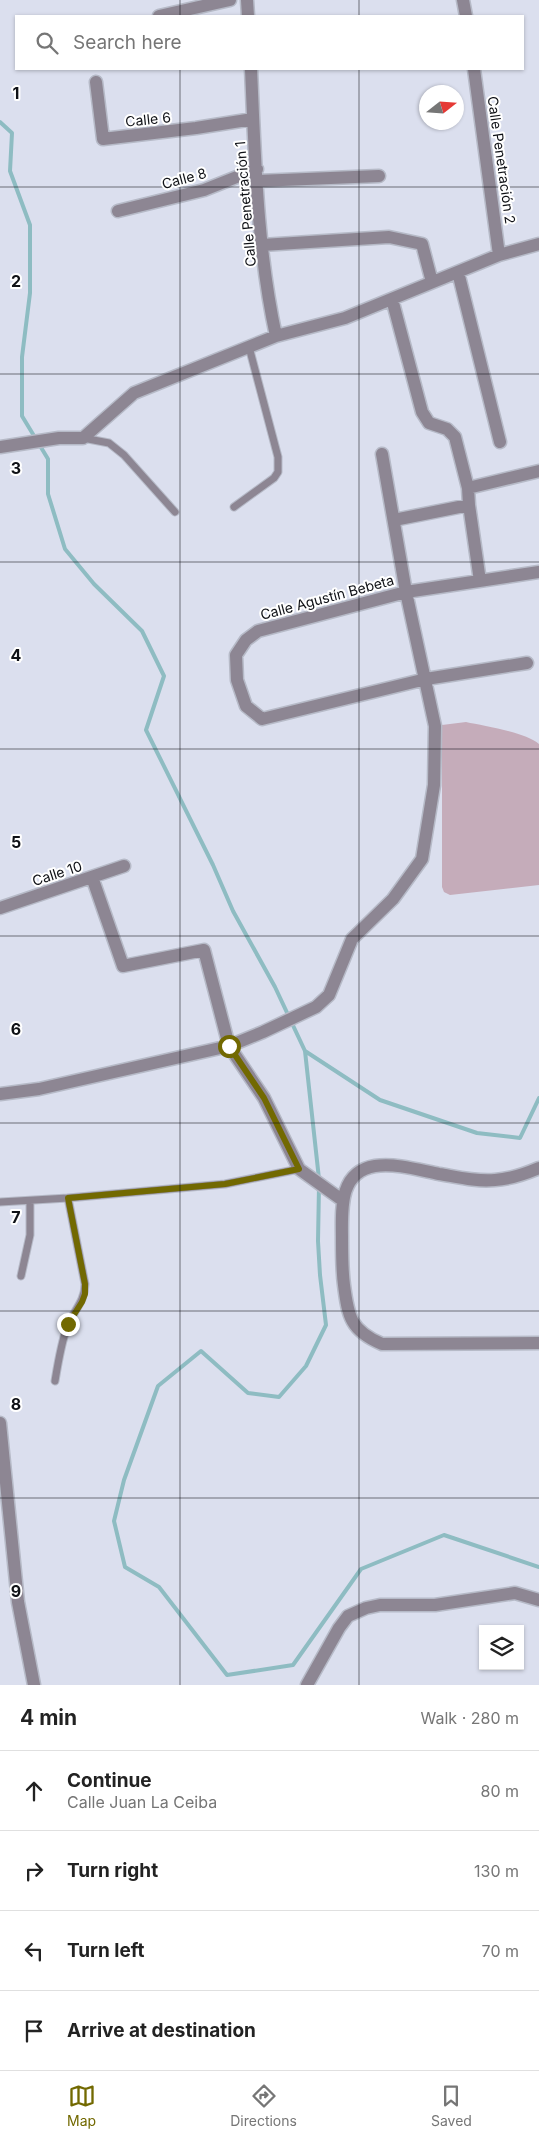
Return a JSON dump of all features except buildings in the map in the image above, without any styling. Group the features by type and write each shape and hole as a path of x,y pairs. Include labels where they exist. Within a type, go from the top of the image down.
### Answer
{"street":[{"path":"163,15 230,0"},
{"path":"247,0 248,15"},
{"path":"463,0 466,15"},
{"name":"Calle Penetración 1","path":"251,70 262,245 269,304 276,336"},
{"name":"Calle Penetración 2","path":"474,70 499,255"},
{"name":"Calle 6","path":"96,82 103,139 253,119"},
{"name":"Calle 8","path":"118,211 257,175 379,176"},
{"path":"262,245 389,237 422,244 432,282"},
{"path":"0,447 59,438 83,438 134,392 276,336 345,318 499,255 539,244"},
{"path":"458,272 500,442"},
{"path":"392,299 422,412 429,423 447,429 455,437 468,488 480,581"},
{"path":"0,1094 39,1089 229,1046 316,1007 329,995 352,938 392,899 422,860 434,785 435,726 406,592 382,454"},
{"path":"468,488 539,471"},
{"path":"394,520 469,505"},
{"name":"Calle Agustín Bebeta","path":"528,663 426,679 262,719 246,706 237,680 236,655 246,640 258,631 406,592 539,572"},
{"name":"Calle 10","path":"0,908 124,866"},
{"path":"92,877 123,966 204,950 229,1046 264,1098 302,1172 342,1200"},
{"path":"539,1168 516,1177 478,1180 391,1166 375,1166 359,1171 349,1182 342,1200 342,1276 347,1312 365,1337 382,1344 539,1343"},
{"path":"0,1428 5,1531 34,1685"},
{"path":"307,1685 338,1628 348,1616 366,1608 380,1605 435,1605 515,1593 539,1600"}],"lane":[{"path":"234,507 274,478 278,472 278,457 249,347"},
{"path":"83,438 109,443 124,455 175,512"},
{"path":"0,1202 225,1184 302,1172"},
{"path":"55,1381 66,1331 85,1294 85,1284 68,1198"},
{"path":"21,1276 30,1235 30,1201"}],"shaded area":[{"path":"466,722 525,736 539,744 539,885 450,895 444,892 442,887 442,725"}],"waterway":[{"path":"0,122 12,133 10,171 30,225 30,293 22,357 22,416 48,459 48,494 65,549 94,584 142,631 164,676 146,730 213,865 233,911 275,987 305,1051 319,1179"},
{"path":"305,1051 380,1100 477,1133 520,1138 539,1098"},
{"path":"319,1186 318,1241 326,1325 306,1366 279,1397 248,1393 201,1351 158,1386 124,1480 114,1521 125,1567 159,1587 227,1675 293,1665 361,1569 444,1535 539,1567"}],"route":[{"path":"68,1324 82,1302 85,1294 85,1284 68,1198 225,1184 258,1179 299,1169 264,1098 229,1046"}]}
